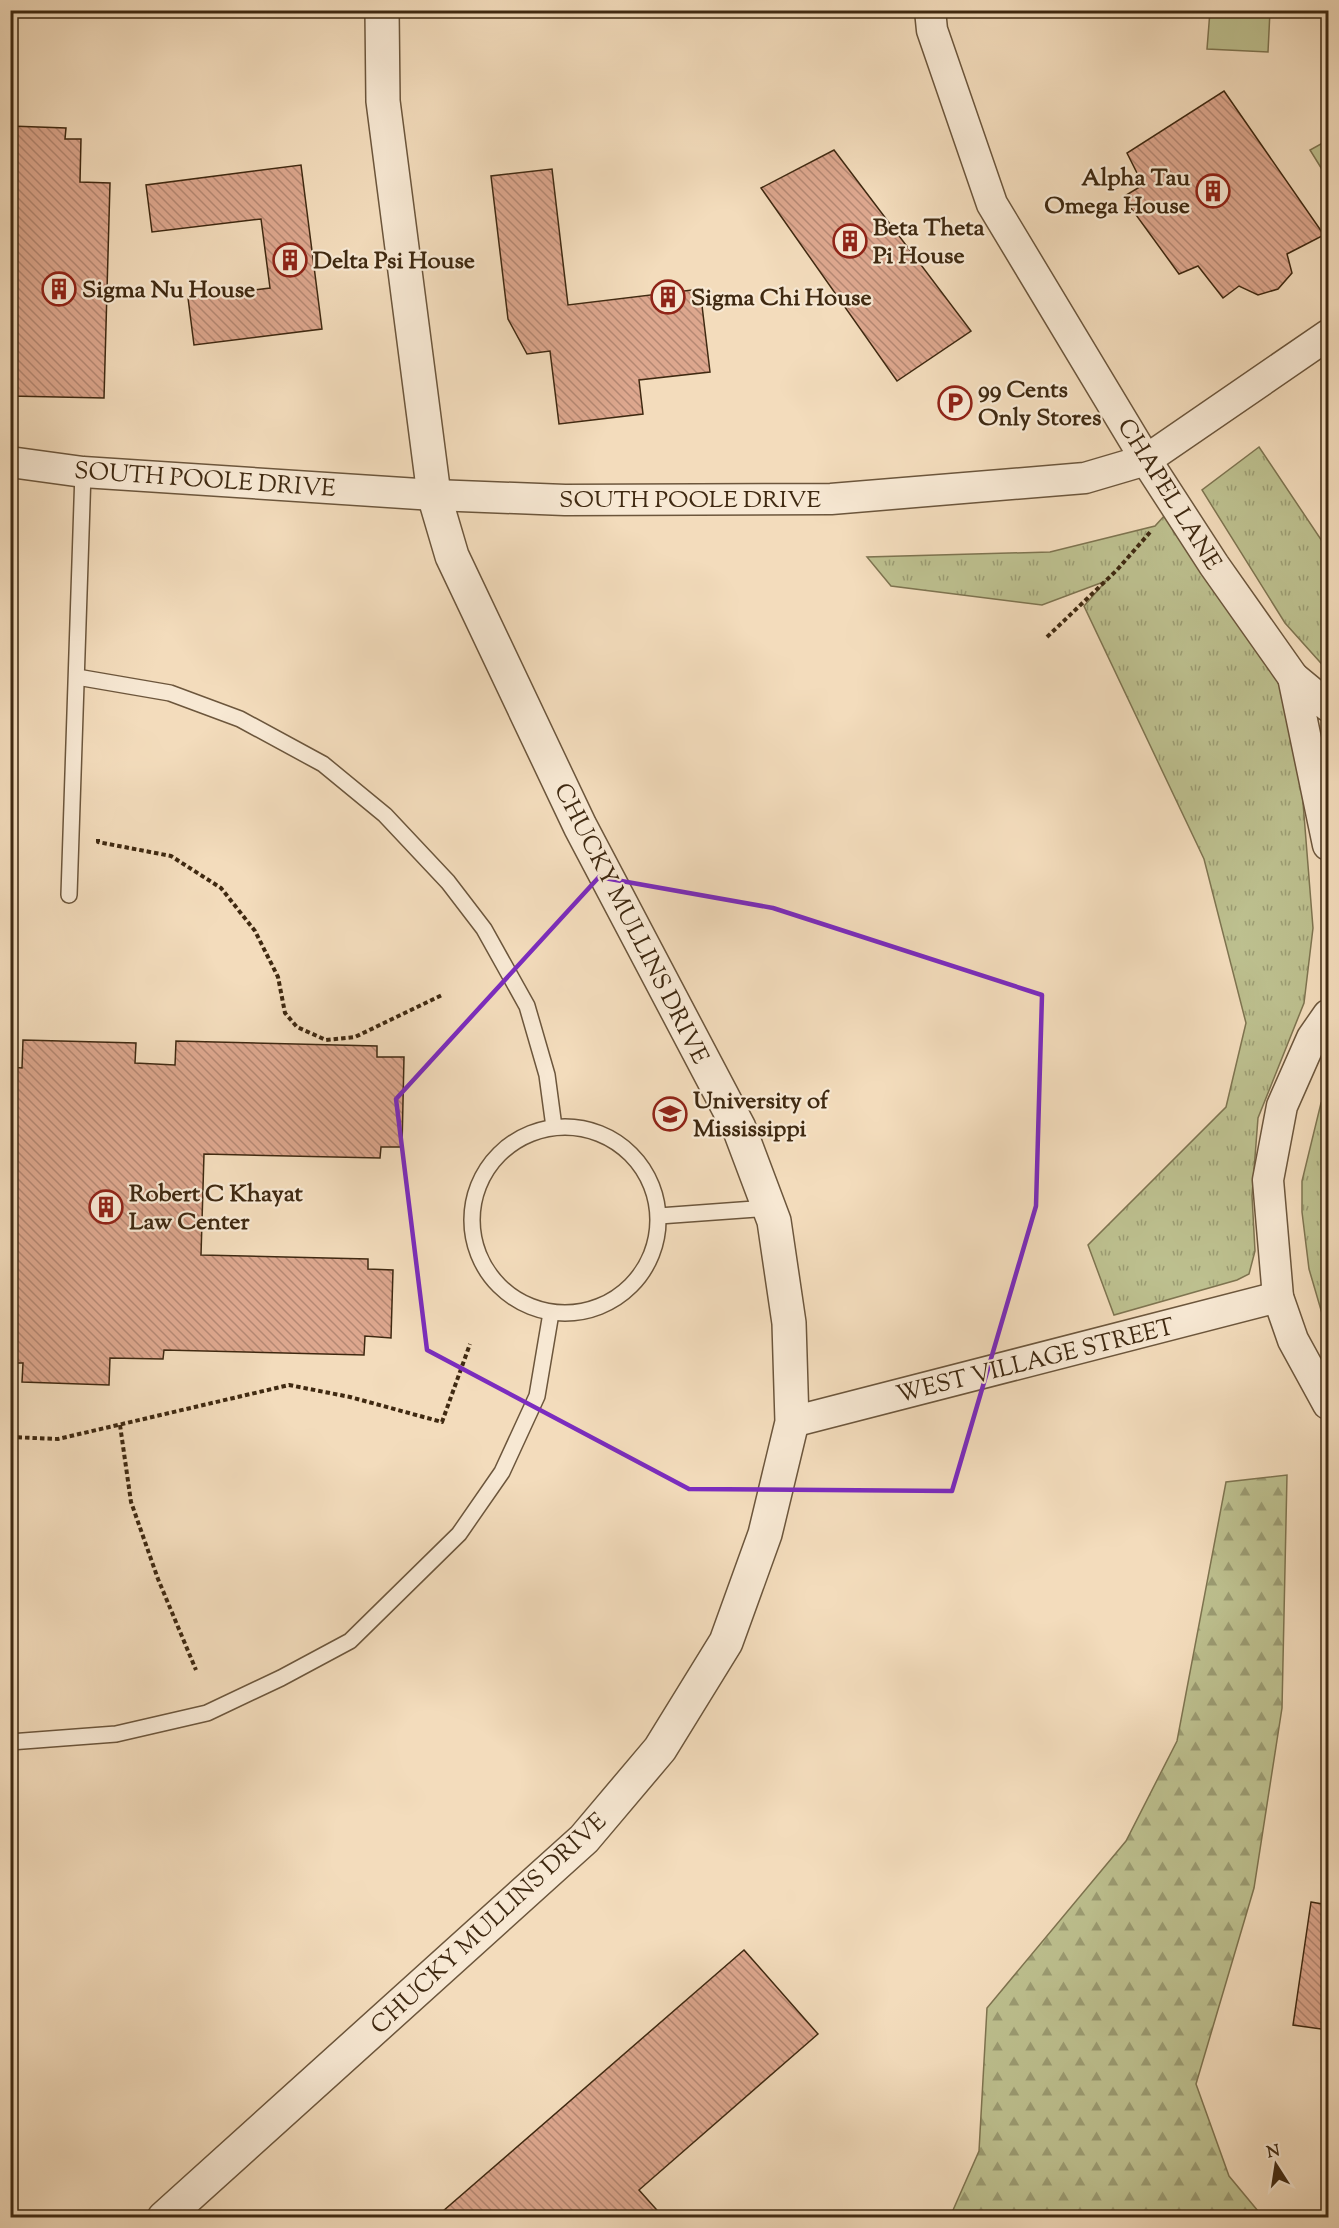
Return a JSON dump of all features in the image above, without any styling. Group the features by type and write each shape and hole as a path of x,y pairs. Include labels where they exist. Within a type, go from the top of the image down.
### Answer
{"street":[{"name":"CHUCKY MULLINS DRIVE","path":"164,2217 584,1839 660,1749 726,1642 765,1534 792,1422 789,1323 774,1221 739,1128 580,826 452,556 434,495 383,101 382,10"},
{"name":"CHAPEL LANE","path":"930,10 932,30 992,204 1146,460 1214,565 1293,677 1329,706"},
{"name":"SOUTH POOLE DRIVE","path":"10,462 83,472 434,495 565,500 831,499 1085,478 1146,460 1329,335"},
{"name":"CHAPEL LANE","path":"1293,677 1329,845"},
{"path":"1329,1015 1312,1038 1282,1106 1268,1180 1278,1297 1293,1340 1329,1404"},
{"name":"WEST VILLAGE STREET","path":"792,1422 1278,1297"}],"lane":[{"path":"69,895 83,472"},
{"path":"77,677 170,693 240,719 323,764 386,815 448,882 484,929 527,1006 547,1075 554,1127"},
{"path":"554,1127 582,1128 616,1141 642,1167 657,1200 659,1216 657,1236 643,1271 617,1297 584,1312 551,1313 513,1298 487,1273 472,1239 472,1203 486,1169 512,1143 554,1127"},
{"path":"659,1216 769,1208"},
{"path":"10,1742 116,1734 207,1713 281,1678 350,1641 459,1534 502,1472 537,1396 551,1313"}],"path":[{"path":"1047,637 1118,570 1155,526"},
{"path":"98,830 98,842 171,856 221,888 255,931 278,977 285,1013 297,1027 326,1040 355,1037 442,995"},
{"path":"10,1437 58,1439 289,1384 350,1397 442,1422 470,1344"},
{"path":"120,1425 131,1502 158,1579 196,1670"}],"highlighted area":[{"path":"599,877 773,908 1042,995 1036,1206 952,1491 689,1489 427,1350 396,1099"}],"green space":[{"path":"1210,11 1270,11 1268,52 1207,49"},
{"path":"1328,140 1328,179 1310,150"},
{"path":"1259,447 1328,550 1328,671 1285,623 1202,490"},
{"path":"1175,504 1293,677 1313,928 1304,1003 1258,1118 1252,1196 1255,1251 1249,1274 1237,1280 1114,1315 1088,1245 1226,1107 1246,1023 1204,859 1084,606 1106,581 1042,605 891,586 867,557 1050,552 1155,526"},
{"path":"1328,1091 1328,1334 1309,1269 1302,1212 1302,1181 1321,1103"},
{"path":"1287,1475 1282,1708 1254,1888 1196,2084 1229,2176 1263,2217 950,2217 979,2151 987,2008 1126,1841 1177,1741 1226,1482"}],"building":[{"path":"1282,10 1328,10 1328,15 1282,12"},
{"name":"Alpha Tau Omega House","path":"1224,91 1324,235 1287,254 1292,273 1278,289 1258,295 1239,286 1223,298 1198,266 1179,274 1123,197 1143,185 1127,153"},
{"name":"Sigma Nu House","path":"10,126 66,128 65,139 81,139 80,182 110,183 104,398 10,396"},
{"name":"Beta Theta Pi House","path":"834,150 971,331 897,381 761,188"},
{"name":"Delta Psi House","path":"301,165 322,329 194,345 188,298 270,288 261,219 152,232 146,185"},
{"name":"Sigma Chi House","path":"552,169 568,305 700,289 710,372 639,380 643,414 559,424 550,351 527,354 508,319 491,176"},
{"name":"Robert C Khayat Law Center","path":"23,1040 136,1043 135,1063 175,1065 176,1041 377,1046 377,1057 404,1057 402,1147 381,1147 380,1158 204,1154 201,1255 368,1259 368,1269 393,1270 391,1338 365,1336 364,1355 164,1350 163,1359 110,1358 109,1385 22,1382 23,1363 10,1363 10,1067 22,1068"},
{"path":"1311,1902 1328,1905 1328,2030 1293,2025"},
{"path":"744,1950 818,2034 639,2190 664,2218 435,2218"}],"place":[{"name":"Alpha Tau Omega House","path":"1213,191"},
{"name":"Beta Theta Pi House","path":"850,241"},
{"name":"Delta Psi House","path":"290,260"},
{"name":"Sigma Nu House","path":"59,289"},
{"name":"Sigma Chi House","path":"668,297"},
{"name":"99 Cents Only Stores","path":"955,403"},
{"name":"University of Mississippi","path":"670,1114"},
{"name":"Robert C Khayat Law Center","path":"106,1207"}]}
